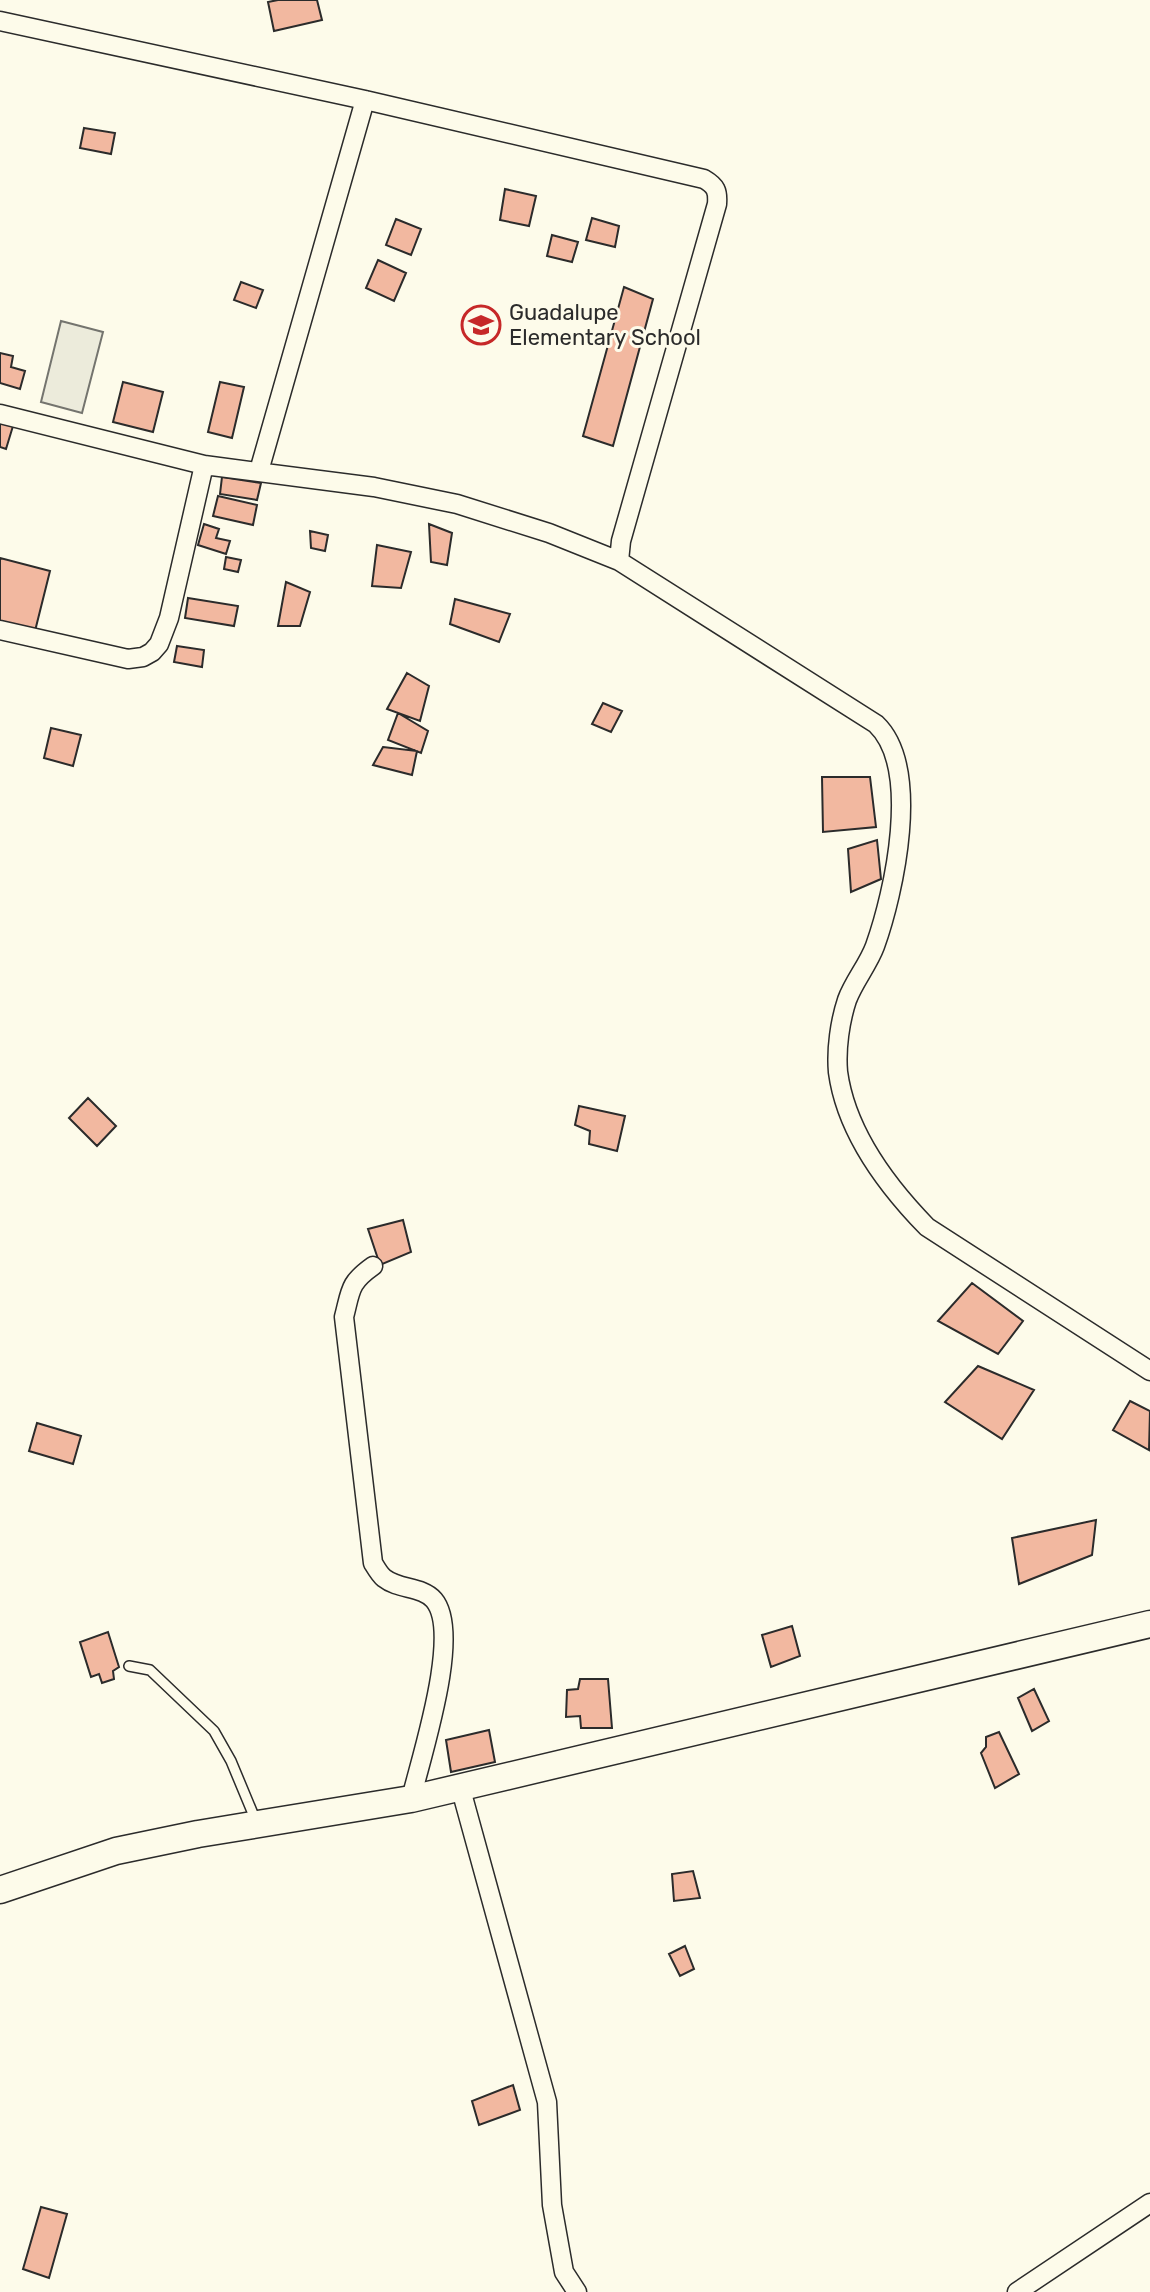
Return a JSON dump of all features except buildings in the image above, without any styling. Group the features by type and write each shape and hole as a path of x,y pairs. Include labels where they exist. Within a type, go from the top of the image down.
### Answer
{"street":[{"path":"0,21 365,100 704,179 714,185 718,194 717,204 625,526 619,561"},
{"path":"259,471 365,100"},
{"path":"0,414 204,465 374,487 457,504 549,533 619,561 848,704 883,731 892,749 900,784 897,861 884,920 874,950 848,999 838,1046 838,1070 845,1109 883,1175 927,1227 1150,1371"},
{"path":"0,630 128,659 152,652 159,644 169,618 204,465"},
{"path":"373,1266 357,1278 344,1317 373,1563 383,1578 427,1593 437,1603 443,1622 445,1654 411,1799"},
{"path":"0,1890 116,1851 411,1799 1150,1624"},
{"path":"460,1786 547,2102 552,2205 564,2272 577,2292"},
{"path":"1017,2292 1150,2203"}],"lane":[{"path":"129,1666 150,1670 214,1731 242,1783 257,1824"}],"shaded area":[{"path":"61,321 103,332 82,413 41,402"}],"place":[{"name":"Guadalupe Elementary School","path":"481,325"}]}
